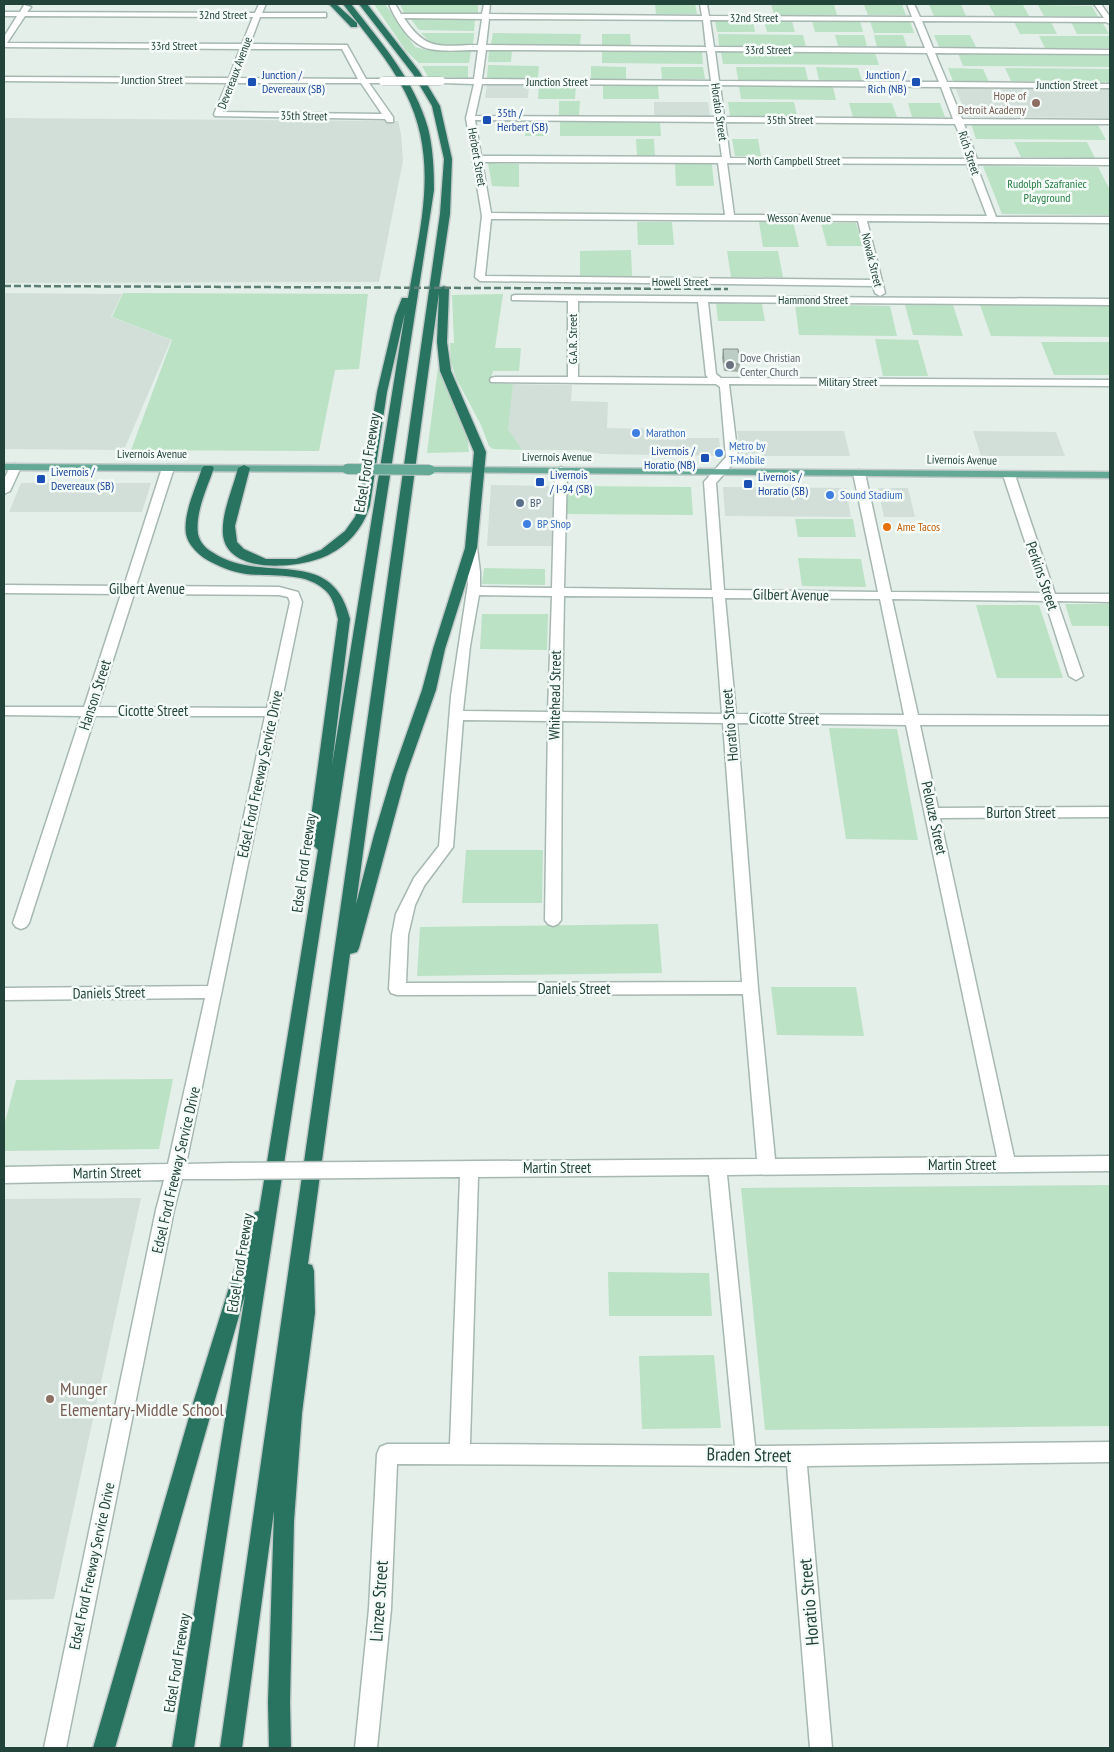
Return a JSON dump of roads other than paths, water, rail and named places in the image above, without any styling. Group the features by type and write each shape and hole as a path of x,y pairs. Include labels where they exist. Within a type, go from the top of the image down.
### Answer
{"highway":[{"path":"332,4 362,33 374,41"},
{"name":"Edsel Ford Freeway","path":"183,1748 430,190 428,149 420,115 400,76 347,4"},
{"path":"231,1748 439,262 448,175 445,142 436,106 416,73 363,4"},
{"path":"370,4 372,15"},
{"path":"338,990 362,912 381,835 399,775 429,690 471,548 473,470 480,452 453,389 443,359 444,276 439,262"},
{"path":"244,468 232,515 230,537 234,547 243,554 265,562 302,561 323,553 348,535 357,524 362,512 375,449 382,392 404,302 417,277"},
{"path":"208,468 192,531 199,548 213,559 235,568 296,573 315,579 332,590 343,610 344,619 337,678 318,817 323,867"},
{"path":"104,1748 204,1400 255,1233 270,1198"},
{"path":"280,1748 279,1702 284,1520 292,1413 306,1313 304,1228"}],"main road":[{"name":"Livernois Avenue","path":"9,467 1110,475"}],"street":[{"path":"4,44 29,4"},
{"name":"Devereaux Avenue","path":"220,115 218,113 262,4"},
{"path":"392,4 398,16"},
{"name":"Herbert Street","path":"483,279 480,277 487,216 470,118 478,82 488,4"},
{"name":"Horatio Street","path":"704,4 726,157 722,161 730,218"},
{"name":"Rich Street","path":"911,4 973,157 971,162 993,220"},
{"path":"1098,4 1110,21"},
{"name":"32nd Street","path":"4,14 323,15"},
{"name":"32nd Street","path":"398,16 1110,21"},
{"name":"33rd Street","path":"398,16 426,46 482,48 1110,52"},
{"name":"33rd Street","path":"4,44 344,47 364,81"},
{"name":"Junction Street","path":"4,79 1110,86"},
{"name":"35th Street","path":"220,115 390,119 364,81"},
{"name":"35th Street","path":"470,118 1110,122"},
{"name":"North Campbell Street","path":"477,160 1110,162"},
{"name":"Wesson Avenue","path":"487,216 1110,220"},
{"name":"Nowak Street","path":"862,219 878,283 880,300"},
{"name":"Howell Street","path":"483,279 878,283"},
{"name":"Hammond Street","path":"515,298 1110,302"},
{"name":"G.A.R. Street","path":"573,380 574,298"},
{"name":"Horatio Street","path":"703,299 711,374 725,386 732,458 710,482 750,988 767,1167"},
{"name":"Military Street","path":"495,380 1110,383"},
{"path":"4,491 9,467"},
{"name":"Hanson Street","path":"21,922 168,468"},
{"name":"Whitehead Street","path":"553,920 554,716 561,470"},
{"name":"Pelouze Street","path":"859,472 1007,1164"},
{"name":"Perkins Street","path":"1009,475 1076,676"},
{"path":"457,715 475,560 471,548"},
{"name":"Gilbert Avenue","path":"4,589 279,591 290,593"},
{"name":"Gilbert Avenue","path":"472,591 1110,598"},
{"name":"Edsel Ford Freeway Service Drive","path":"55,1748 165,1210 214,992 296,602 294,595 290,593"},
{"name":"Cicotte Street","path":"4,710 272,712"},
{"name":"Cicotte Street","path":"457,715 912,720 1110,720"},
{"name":"Daniels Street","path":"457,715 446,847 428,868 406,906 397,989 750,988"},
{"name":"Burton Street","path":"932,813 1110,812"},
{"name":"Daniels Street","path":"4,994 214,992"},
{"name":"Martin Street","path":"4,1175 175,1171 1110,1164"},
{"path":"718,1167 746,1454"},
{"path":"460,1455 469,1169"},
{"name":"Braden Street","path":"387,1454 746,1454 796,1456 1110,1452"},
{"name":"Linzee Street","path":"366,1748 380,1609 387,1454"},
{"name":"Horatio Street","path":"796,1456 821,1748"}],"railway":[{"path":"4,286 728,289"}],"place":[{"name":"Junction / Devereaux (SB)","path":"252,82"},
{"name":"Junction / Rich (NB)","path":"916,82"},
{"name":"Hope of Detroit Academy","path":"1036,103"},
{"name":"35th / Herbert (SB)","path":"487,120"},
{"name":"Dove Christian Center Church","path":"730,365"},
{"name":"Marathon","path":"636,433"},
{"name":"Metro by T-Mobile","path":"719,453"},
{"name":"Livernois / Horatio (NB)","path":"705,458"},
{"name":"Livernois / Devereaux (SB)","path":"41,479"},
{"name":"Livernois / I-94 (SB)","path":"540,482"},
{"name":"Livernois / Horatio (SB)","path":"748,484"},
{"name":"Sound Stadium","path":"830,495"},
{"name":"BP","path":"520,503"},
{"name":"BP Shop","path":"527,524"},
{"name":"Ame Tacos","path":"887,527"},
{"name":"Munger Elementary-Middle School","path":"50,1399"}],"park label":[{"name":"Rudolph Szafraniec Playground","path":"1047,191"}]}
